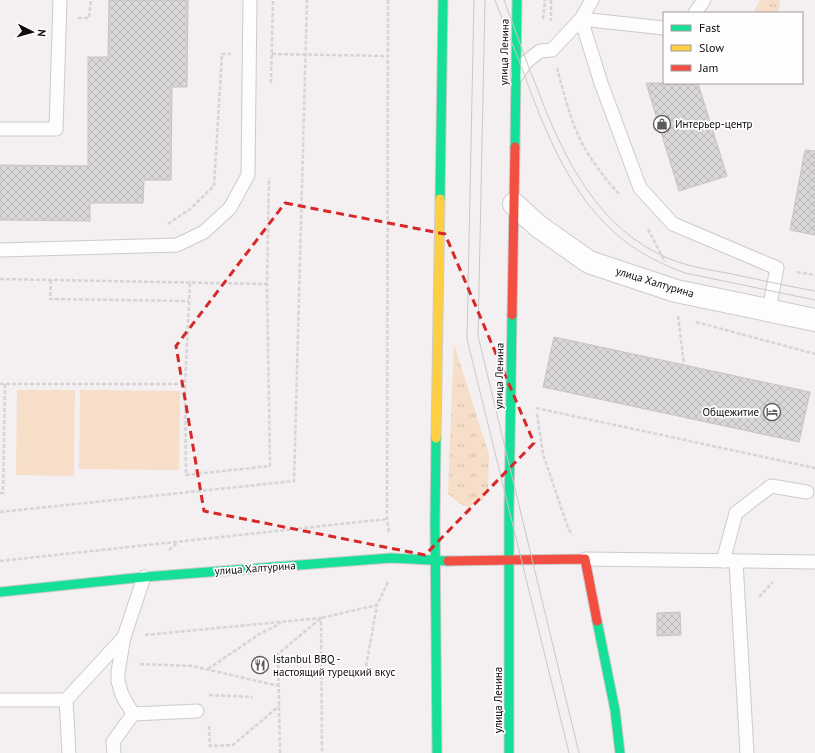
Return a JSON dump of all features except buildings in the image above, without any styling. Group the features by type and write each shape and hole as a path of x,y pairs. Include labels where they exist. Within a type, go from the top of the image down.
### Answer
{"main road":[{"path":"437,753 436,561 443,0"},
{"name":"улица Ленина","path":"510,753 509,511 517,0"},
{"name":"улица Халтурина","path":"0,592 144,577 391,558 436,561 585,559"},
{"path":"585,559 616,710 620,753"}],"street":[{"name":"улица Халтурина","path":"514,204 538,226 589,262 676,291 815,320"}],"lane":[{"path":"0,130 56,129 60,0"},
{"path":"0,250 177,245 204,232 230,208 248,175 250,0"},
{"path":"515,78 526,62 540,51 552,50 581,19 592,0"},
{"path":"696,12 704,0"},
{"path":"581,19 663,28"},
{"path":"581,19 600,83 640,188 673,224 777,268 769,310"},
{"path":"747,753 739,616 730,561 736,513 771,486 807,492"},
{"path":"585,559 815,562"},
{"path":"133,714 122,695 118,681 118,672 124,637 144,577"},
{"path":"68,753 66,700 124,637"},
{"path":"0,700 66,700"},
{"path":"133,714 196,711"},
{"path":"114,753 113,742 133,714"}],"path":[{"path":"271,86 273,0"},
{"path":"0,512 294,481 307,0"},
{"path":"364,678 377,605 389,581 391,558 388,519 388,0"},
{"path":"540,51 545,0"},
{"path":"162,227 169,224 190,209 214,186 222,54 388,56"},
{"path":"190,283 185,384 186,475 270,466 267,284 269,173"},
{"path":"0,279 267,284"},
{"path":"51,280 50,299 189,301"},
{"path":"678,318 686,320"},
{"path":"694,322 815,354"},
{"path":"0,384 185,384"},
{"path":"0,493 3,493 5,384"},
{"path":"535,401 543,454 568,528 585,559"},
{"path":"536,408 815,468"},
{"path":"0,561 388,519"},
{"path":"739,616 774,581"},
{"path":"124,637 321,618 377,605"},
{"path":"280,753 278,654 321,618"},
{"path":"321,618 322,753"},
{"path":"208,669 258,635 284,622"},
{"path":"118,672 142,664 192,666 279,686"},
{"path":"209,695 254,697"},
{"path":"209,725 210,746 233,745 280,706"}],"highlighted area":[{"path":"285,203 445,234 534,443 425,555 204,511 176,346"}],"green space":[{"path":"760,0 780,0 778,12 754,12"},
{"path":"454,344 489,455 488,488 483,500 468,507 459,503 448,494"},
{"path":"17,390 75,390 74,476 16,475"},
{"path":"80,390 180,391 179,470 79,469"}],"tram line":[{"path":"474,0 467,339 569,753"},
{"path":"485,0 478,336 579,753"},
{"path":"495,0 540,117 561,162 588,203 604,222 622,239 637,250 660,263 685,273 815,300"},
{"path":"504,0 528,66 559,140 586,188 603,210 622,230 645,246 678,262 815,291"}],"traffic: fast":[{"path":"440,199 443,0"},
{"path":"515,147 517,0"},
{"path":"509,753 509,511 512,315"},
{"path":"436,438 435,523 437,753"},
{"path":"0,592 144,577 391,558 448,561"},
{"path":"597,621 615,710 620,753"}],"traffic: slow":[{"path":"436,438 440,199"}],"traffic: jam":[{"path":"512,315 515,147"},
{"path":"448,561 585,559 597,621"}],"place":[{"name":"Интерьер-центр","path":"662,124"},
{"name":"Общежитие","path":"772,412"},
{"name":"Istanbul BBQ - настоящий турецкий вкус","path":"260,665"}]}
